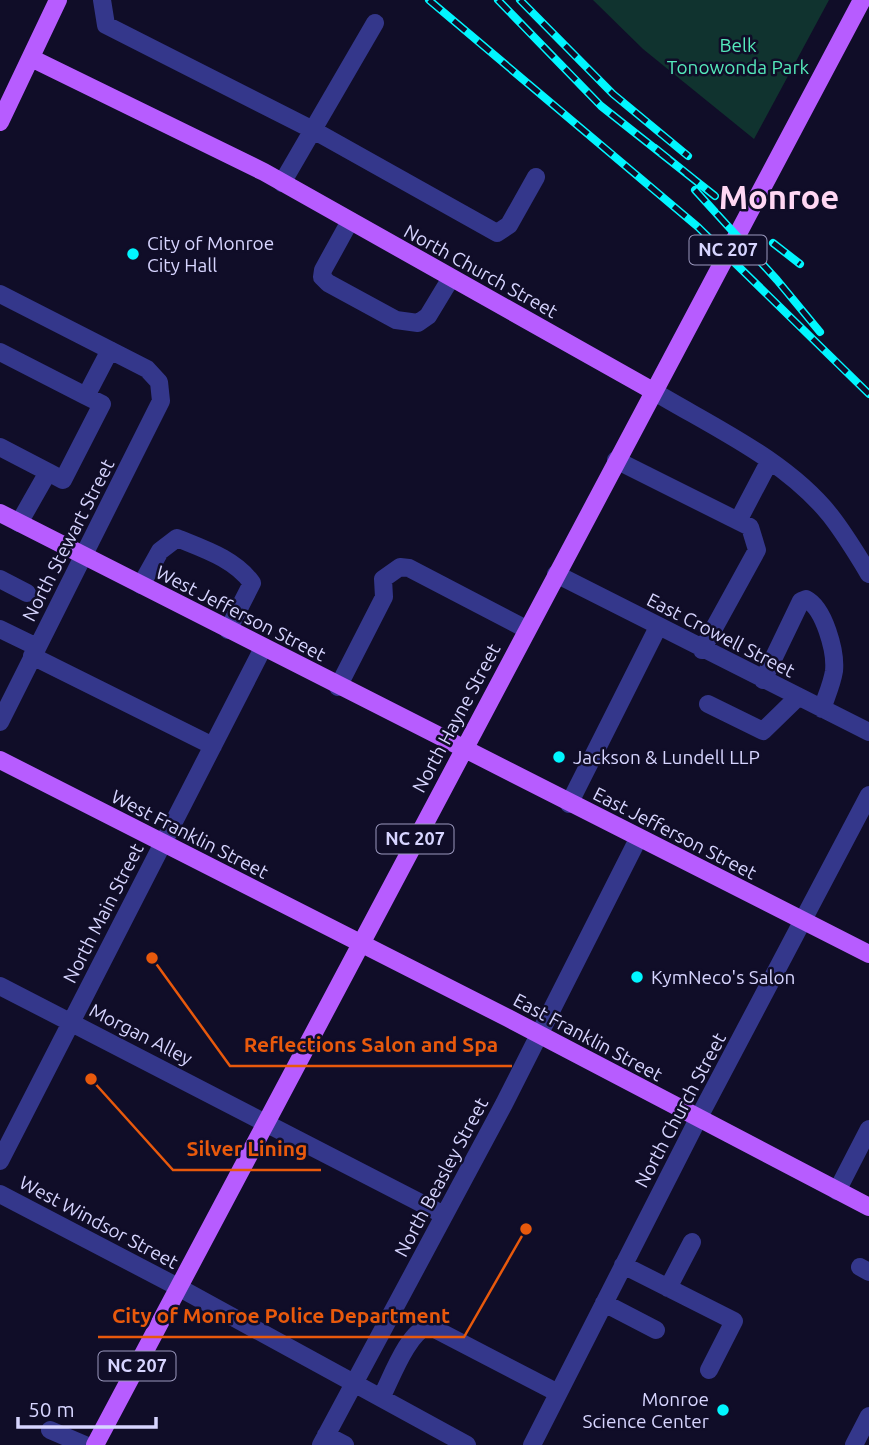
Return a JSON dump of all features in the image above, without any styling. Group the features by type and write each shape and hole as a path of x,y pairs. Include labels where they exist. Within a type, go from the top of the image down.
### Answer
{"main road":[{"path":"0,122 58,0"},
{"name":"NC 207","path":"653,391 862,0"},
{"name":"North Church Street","path":"31,58 282,183 653,391"},
{"name":"North Hayne Street","path":"178,1287 653,391"},
{"name":"West Jefferson Street","path":"0,513 463,750"},
{"name":"East Jefferson Street","path":"463,750 869,954"},
{"name":"West Franklin Street","path":"0,760 360,944"},
{"name":"East Franklin Street","path":"360,944 869,1207"},
{"name":"NC 207","path":"95,1445 178,1287"}],"street":[{"path":"99,1 106,25 313,130 497,233 509,225 536,177"},
{"path":"282,183 376,23"},
{"path":"350,221 323,270 323,277 328,283 396,320 418,323 428,316 451,278"},
{"path":"0,294 110,350 86,396"},
{"name":"North Stewart Street","path":"0,722 162,401 161,389 154,376 110,350"},
{"path":"0,352 102,404 63,480 0,447"},
{"name":"North Church Street","path":"653,391 769,462 804,488 830,514 869,574"},
{"path":"616,460 750,527 757,550 702,650"},
{"path":"738,521 769,462"},
{"path":"19,523 48,472"},
{"path":"141,585 160,551 177,538 206,550 243,570 252,583 228,630"},
{"path":"338,687 384,597 383,579 400,566 410,568 526,629"},
{"name":"East Crowell Street","path":"556,574 869,733"},
{"path":"0,579 27,593"},
{"path":"763,680 801,601 806,599 817,607 834,658 834,672 822,709"},
{"path":"569,804 658,627"},
{"path":"0,629 35,652 213,746"},
{"name":"North Main Street","path":"0,1161 263,648"},
{"path":"708,704 763,731 798,698"},
{"name":"North Church Street","path":"532,1445 698,1119 869,795"},
{"name":"North Beasley Street","path":"324,1440 539,1035 638,838"},
{"name":"Morgan Alley","path":"0,986 444,1215"},
{"path":"837,1191 869,1129"},
{"name":"West Windsor Street","path":"0,1194 178,1287 467,1445"},
{"path":"668,1288 692,1242"},
{"path":"624,1265 734,1321 709,1370"},
{"path":"604,1303 656,1330"},
{"path":"381,1398 421,1328 429,1326 558,1393"},
{"path":"854,1445 869,1416"},
{"path":"50,1430 85,1445"},
{"path":"324,1440 345,1445"}],"green space":[{"name":"Belk Tonowonda Park","path":"593,0 829,0 754,139 643,49"}],"railway":[{"path":"429,0 698,227 869,394"},
{"path":"498,0 601,106 715,196 655,148"},
{"path":"520,0 613,94 688,156"},
{"path":"695,190 820,332"},
{"path":"773,243 800,264"}],"place":[{"name":"City of Monroe City Hall","path":"133,254"},
{"name":"Jackson & Lundell LLP","path":"559,757"},
{"name":"Reflections Salon and Spa","path":"152,958"},
{"name":"KymNeco's Salon","path":"637,977"},
{"name":"Silver Lining","path":"91,1079"},
{"name":"City of Monroe Police Department","path":"526,1229"},
{"name":"Monroe Science Center","path":"723,1410"}],"district":[{"name":"Monroe","path":"779,197"}]}
